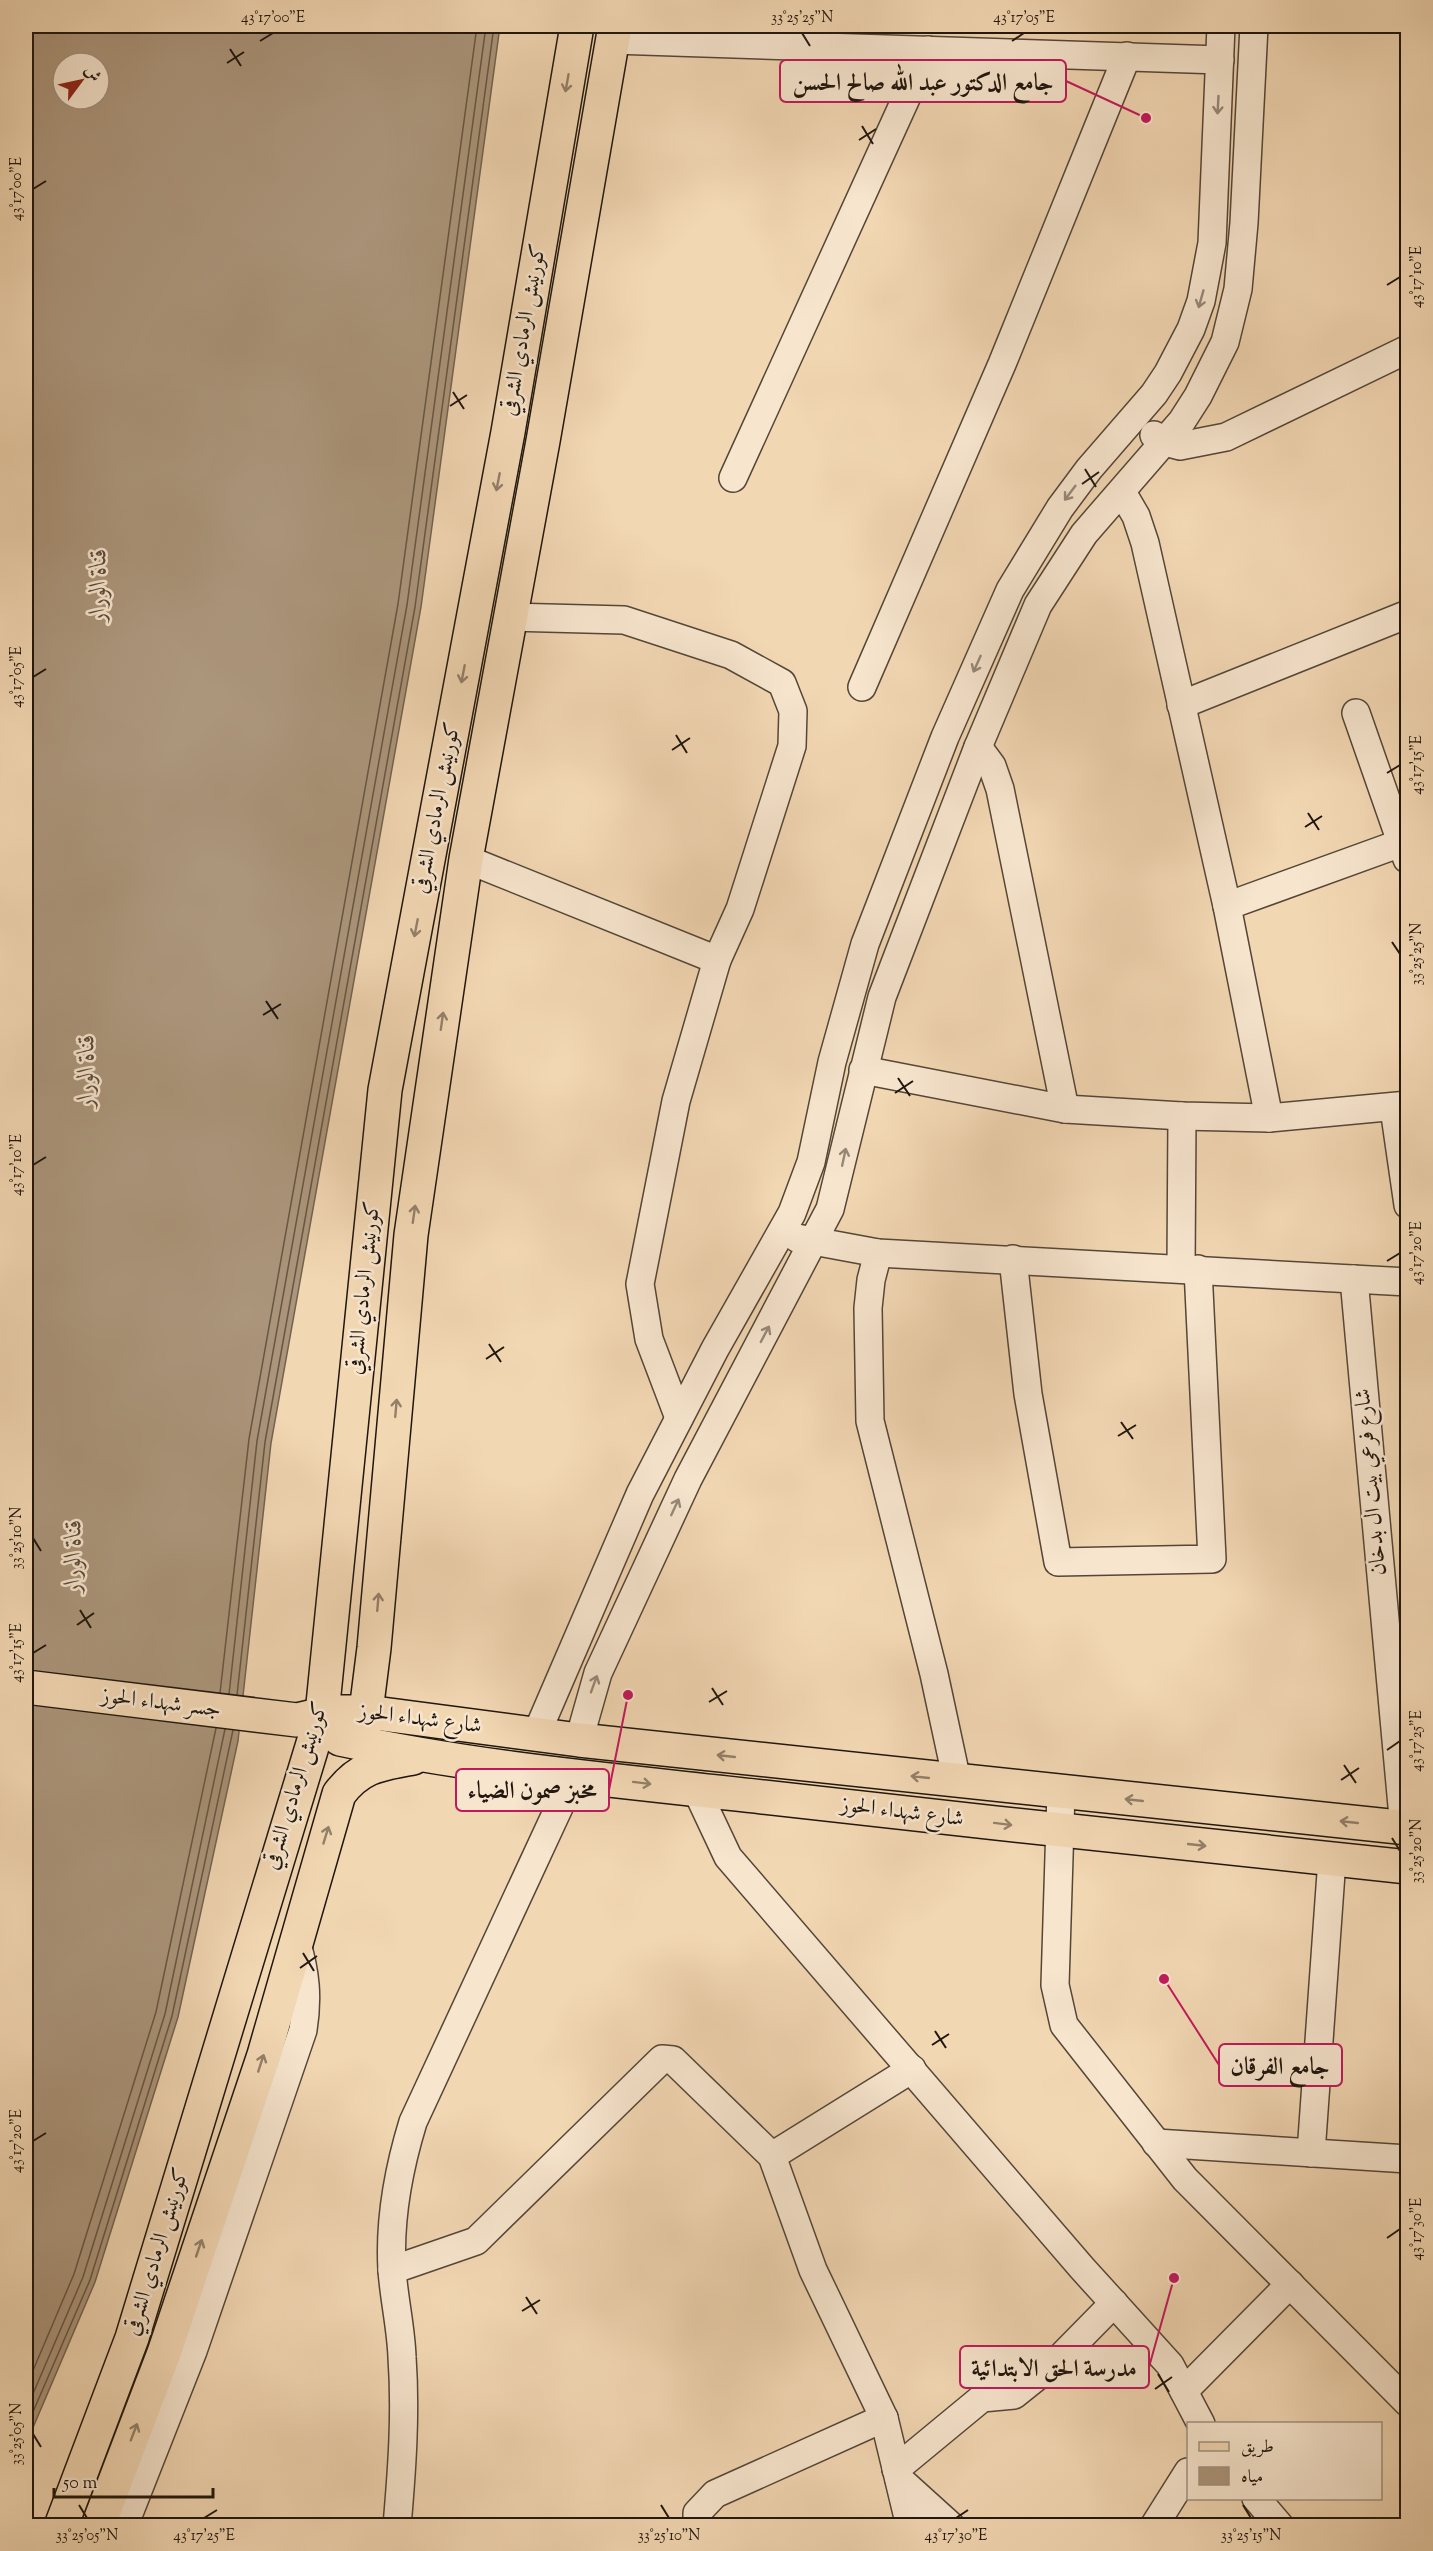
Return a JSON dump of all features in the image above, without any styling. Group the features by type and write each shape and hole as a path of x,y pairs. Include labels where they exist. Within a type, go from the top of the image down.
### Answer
{"main road":[{"name":"كورنيش الرمادي الشرقي","path":"61,2526 132,2338 273,1870 313,1722 385,1090 508,432 577,26"},
{"name":"كورنيش الرمادي الشرقي","path":"365,1728 411,1235 466,859 543,441 614,33"},
{"path":"508,432 543,441"},
{"path":"374,1648 380,1675 395,1698 431,1720"},
{"name":"جسر شهداء الحوز","path":"26,1687 313,1722"},
{"name":"شارع شهداء الحوز","path":"313,1722 365,1728 431,1720 536,1736 1406,1828"},
{"name":"شارع شهداء الحوز","path":"365,1728 427,1755 574,1775 1060,1831 1407,1867"},
{"name":"كورنيش الرمادي الشرقي","path":"98,2526 171,2331 264,2055 312,1880 339,1794 348,1781 371,1767 427,1755"},
{"path":"273,1870 312,1880"}],"street":[{"path":"536,1736 609,1562 679,1418 781,1234 811,1162 832,1062 865,944 963,694 1010,590 1034,548 1089,469 1132,420 1168,373 1191,329 1201,301 1212,243 1221,26"},
{"path":"579,1740 598,1673 688,1479 813,1243 836,1190 863,1070 896,957 978,747 1038,605 1052,580 1084,534 1182,421 1212,369 1233,316 1244,223 1254,26"},
{"path":"614,33 928,50 1220,60"},
{"path":"733,478 928,50"},
{"path":"862,687 1002,364 1127,56"},
{"path":"1132,420 1165,442 1180,446 1226,437 1407,349"},
{"path":"1122,492 1136,516 1143,536 1227,906 1269,1118"},
{"path":"1181,705 1407,614"},
{"path":"509,617 624,620 731,655 782,683 793,711 792,746 740,909 717,960 676,1101 640,1284 649,1339 679,1418"},
{"path":"1227,906 1404,852 1356,713"},
{"path":"978,747 992,766 1000,789 1065,1109"},
{"path":"466,859 717,960"},
{"path":"863,1070 1065,1109 1182,1116 1269,1118 1401,1106 1407,1206"},
{"path":"1013,1259 1028,1394 1058,1562 1212,1559 1189,1269 1182,1116"},
{"path":"781,1234 813,1243 878,1253 1407,1282"},
{"path":"878,1253 868,1301 870,1421 934,1674 957,1781"},
{"name":"شارع فرعي بيت ال بدخان","path":"1354,1279 1406,1828"},
{"path":"397,2526 404,2442 402,2356 392,2270 392,2220 398,2170 413,2122 574,1775"},
{"path":"696,1789 728,1857 1170,2365 1200,2422"},
{"path":"1062,1792 1054,1985 1064,2025 1185,2179 1407,2403"},
{"path":"1311,2152 1332,1859"},
{"path":"123,2526 193,2351 303,2030 307,2000 305,1970 296,1941"},
{"path":"392,2270 476,2241 662,2059 674,2060 772,2156 813,2270 884,2418 910,2526"},
{"path":"772,2156 912,2069"},
{"path":"1156,2143 1407,2158"},
{"path":"1184,2391 1290,2284"},
{"path":"897,2474 982,2398 1014,2395 1059,2359 1114,2303"},
{"path":"697,2526 697,2513 715,2494 884,2418"},
{"path":"897,2474 951,2526"},
{"path":"1154,2526 1187,2474"},
{"path":"1257,2500 1280,2526"}],"water":[{"name":"قناة الورار","path":"26,26 500,26 421,607 271,1443 238,1741 178,2017 95,2282 26,2444"}],"place":[{"name":"جامع الدكتور عبد الله صالح الحسن","path":"1146,118"},
{"name":"مخبز صمون الضياء","path":"628,1695"},
{"name":"جامع الفرقان","path":"1164,1979"},
{"name":"مدرسة الحق الابتدائية","path":"1174,2278"}]}
